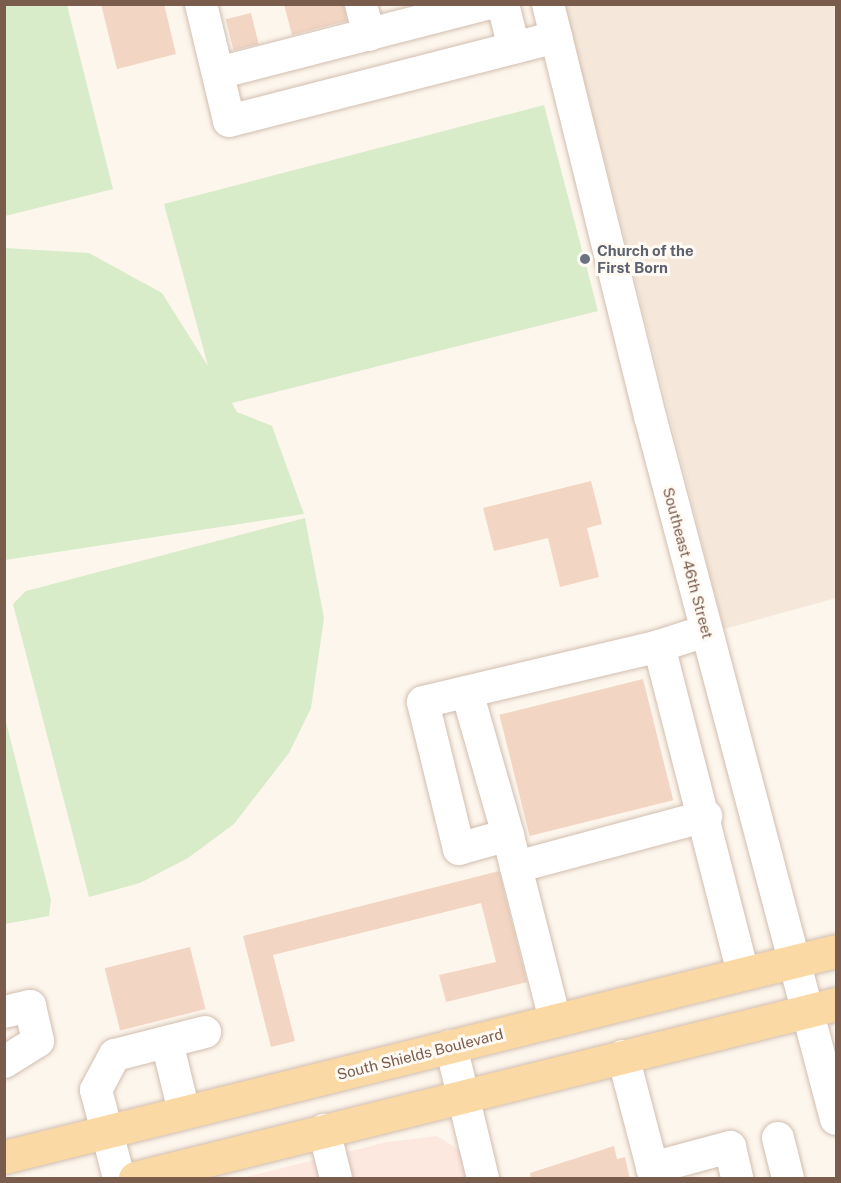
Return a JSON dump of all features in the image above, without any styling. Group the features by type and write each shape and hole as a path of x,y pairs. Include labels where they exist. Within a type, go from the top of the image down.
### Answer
{"main road":[{"name":"South Shields Boulevard","path":"4,1157 837,951"},
{"path":"135,1179 189,1172 324,1130 823,1008"}],"street":[{"path":"201,4 229,121 556,37"},
{"path":"361,4 369,35"},
{"path":"218,72 487,4"},
{"path":"503,4 514,48"},
{"name":"Southeast 46th Street","path":"548,4 706,631 797,961 823,1008 837,1119"},
{"path":"508,835 459,849 423,702 659,646 706,631"},
{"path":"659,646 703,805 744,974"},
{"path":"467,692 508,835 555,1020"},
{"path":"516,867 703,805 748,781"},
{"path":"4,1012 30,1006 38,1041 4,1062"},
{"path":"118,1179 96,1090 115,1055 204,1032"},
{"path":"167,1042 184,1112"},
{"path":"451,1046 480,1178"},
{"path":"623,1056 654,1173 730,1147 737,1179"},
{"path":"324,1130 336,1179"},
{"path":"778,1137 788,1179"}],"shaded area":[{"path":"565,5 836,5 836,598 724,629"},
{"path":"437,1136 461,1151 470,1178 242,1178 387,1142"}],"green space":[{"path":"4,5 67,5 113,189 5,216"},
{"path":"544,105 598,311 232,403 237,412 272,426 304,514 5,560 5,248 89,253 162,293 208,366 164,204"},
{"path":"305,518 324,618 311,708 289,753 234,824 188,858 140,883 89,897 13,604 26,591"},
{"path":"4,714 51,900 49,916 5,924"}],"building":[{"path":"101,4 164,4 176,54 117,69"},
{"path":"284,4 344,4 347,21 292,35"},
{"path":"251,13 259,44 234,50 226,19"},
{"path":"591,481 602,524 587,528 599,577 560,587 548,538 494,551 483,508"},
{"path":"643,679 673,800 530,836 499,715"},
{"path":"499,871 527,982 446,1002 439,975 496,962 481,903 273,955 295,1041 271,1047 243,936"},
{"path":"190,947 205,1009 120,1030 105,968"},
{"path":"614,1146 617,1159 625,1157 630,1179 531,1179 530,1173"}],"place":[{"name":"Church of the First Born","path":"585,259"}]}
